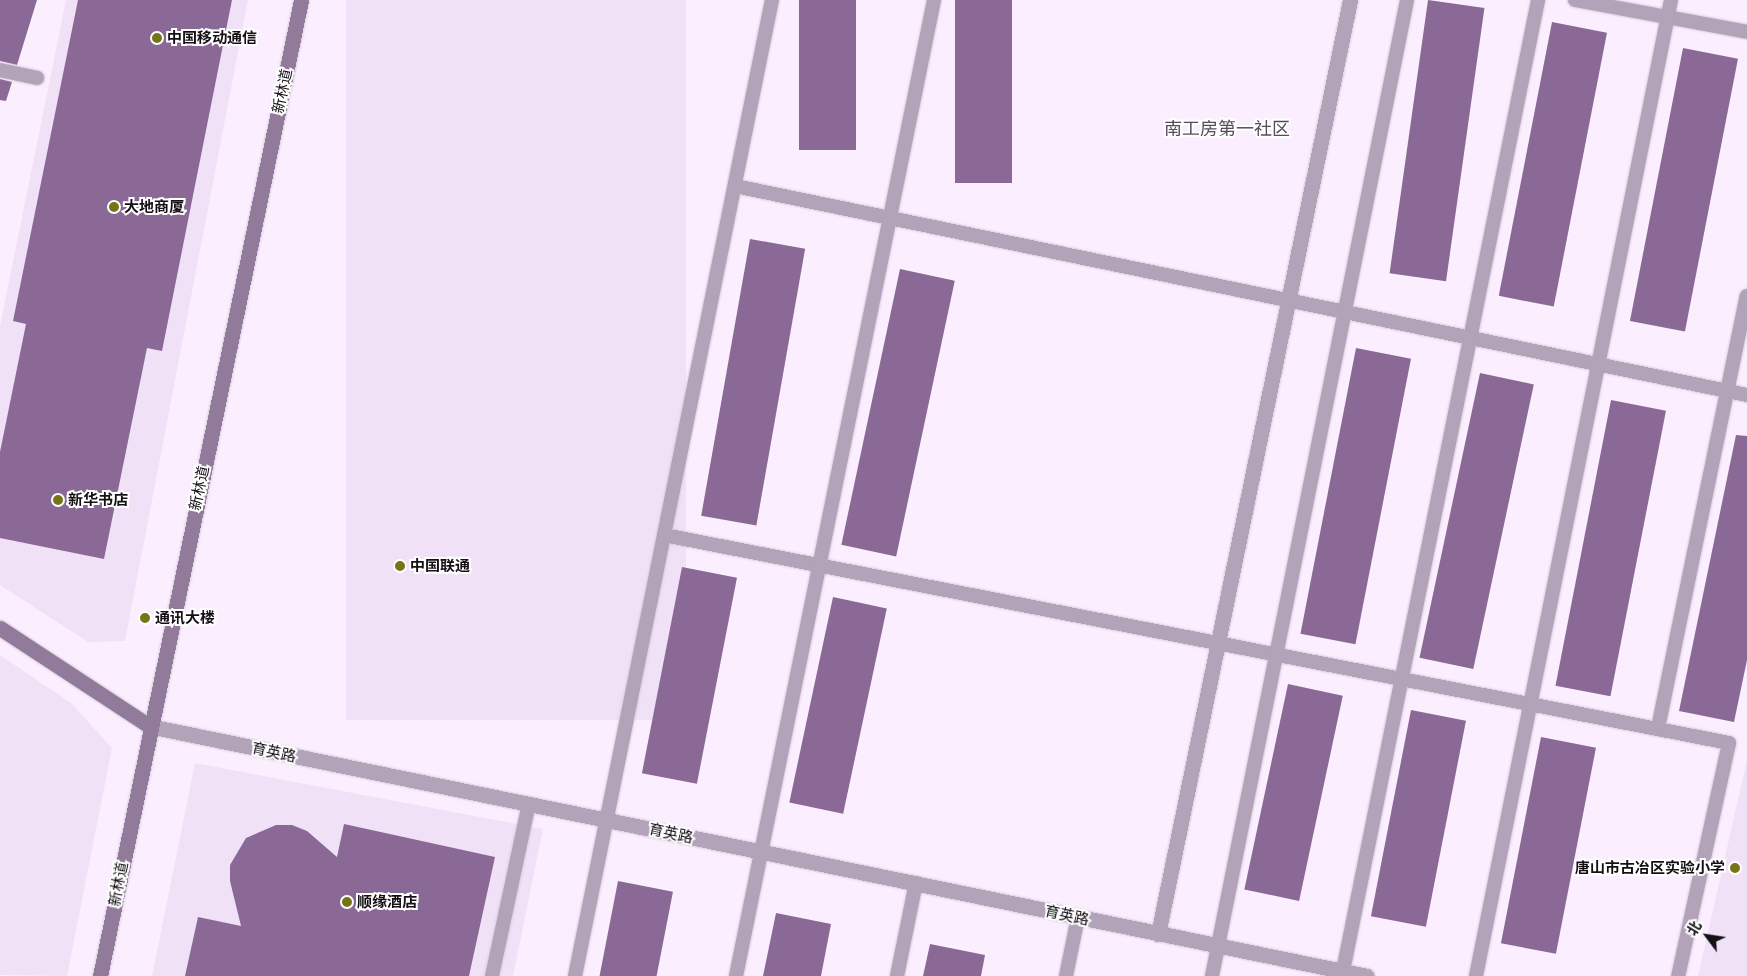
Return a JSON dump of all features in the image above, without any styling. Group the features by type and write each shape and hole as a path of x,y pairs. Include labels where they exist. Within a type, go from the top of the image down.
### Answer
{"street":[{"name":"新林道","path":"100,976 149,726 301,0"},
{"path":"1158,934 1350,0"},
{"name":"育英路","path":"0,628 149,726 1218,945 1343,974 1367,976"}],"lane":[{"path":"575,976 772,0"},
{"path":"736,976 934,0"},
{"path":"1212,976 1407,0"},
{"path":"1343,974 1538,0"},
{"path":"1574,0 1747,32"},
{"path":"1476,976 1671,0"},
{"path":"0,70 37,78"},
{"path":"735,186 1747,395"},
{"path":"1658,728 1747,296"},
{"path":"664,535 1729,742 1678,976"},
{"path":"492,976 529,804"},
{"path":"897,976 916,883"},
{"path":"1066,976 1078,917"}],"shaded area":[{"path":"66,0 248,0 125,641 88,642 0,585 0,326"},
{"path":"346,0 686,0 686,720 346,720"},
{"path":"0,655 71,703 112,748 67,976 0,975"},
{"name":"唐山市古冶区实验小学","path":"1747,760 1747,976 1698,976"},
{"name":"顺缘酒店","path":"195,763 543,829 513,976 152,976"}],"building":[{"path":"0,0 37,0 17,65 0,61"},
{"path":"78,0 232,0 162,351 147,348 104,559 0,538 0,452 26,324 13,321"},
{"path":"799,0 856,0 856,150 799,150"},
{"path":"955,0 1012,0 1012,183 955,183"},
{"path":"1428,0 1484,8 1446,281 1390,273"},
{"path":"1552,22 1607,33 1554,307 1499,296"},
{"path":"1683,48 1738,59 1685,332 1630,321"},
{"path":"0,79 12,82 6,101 0,100"},
{"path":"750,239 805,249 756,525 701,516"},
{"path":"900,269 955,281 896,556 841,545"},
{"path":"1356,348 1411,359 1355,644 1300,634"},
{"path":"1480,373 1534,384 1473,669 1419,658"},
{"path":"1611,400 1666,411 1610,696 1555,686"},
{"path":"1736,435 1747,436 1747,660 1734,722 1679,711"},
{"path":"682,567 737,578 697,784 642,773"},
{"path":"833,597 887,608 843,814 789,802"},
{"path":"1288,684 1343,696 1299,901 1244,889"},
{"path":"1411,710 1466,721 1426,927 1371,916"},
{"path":"1541,737 1596,748 1556,954 1501,943"},
{"path":"344,824 495,857 469,976 185,976 198,917 241,926 230,881 230,865 246,838 276,825 292,825 307,831 337,857"},
{"path":"618,881 673,892 657,976 600,976"},
{"path":"776,913 831,924 821,976 763,976"},
{"path":"930,944 985,955 981,976 923,976"}],"place":[{"name":"中国移动通信","path":"157,38"},
{"name":"大地商厦","path":"114,207"},
{"name":"新华书店","path":"58,500"},
{"name":"中国联通","path":"400,566"},
{"name":"通讯大楼","path":"145,618"},
{"name":"唐山市古冶区实验小学","path":"1735,868"},
{"name":"顺缘酒店","path":"347,902"}],"district":[{"name":"南工房第一社区","path":"1227,128"}]}
